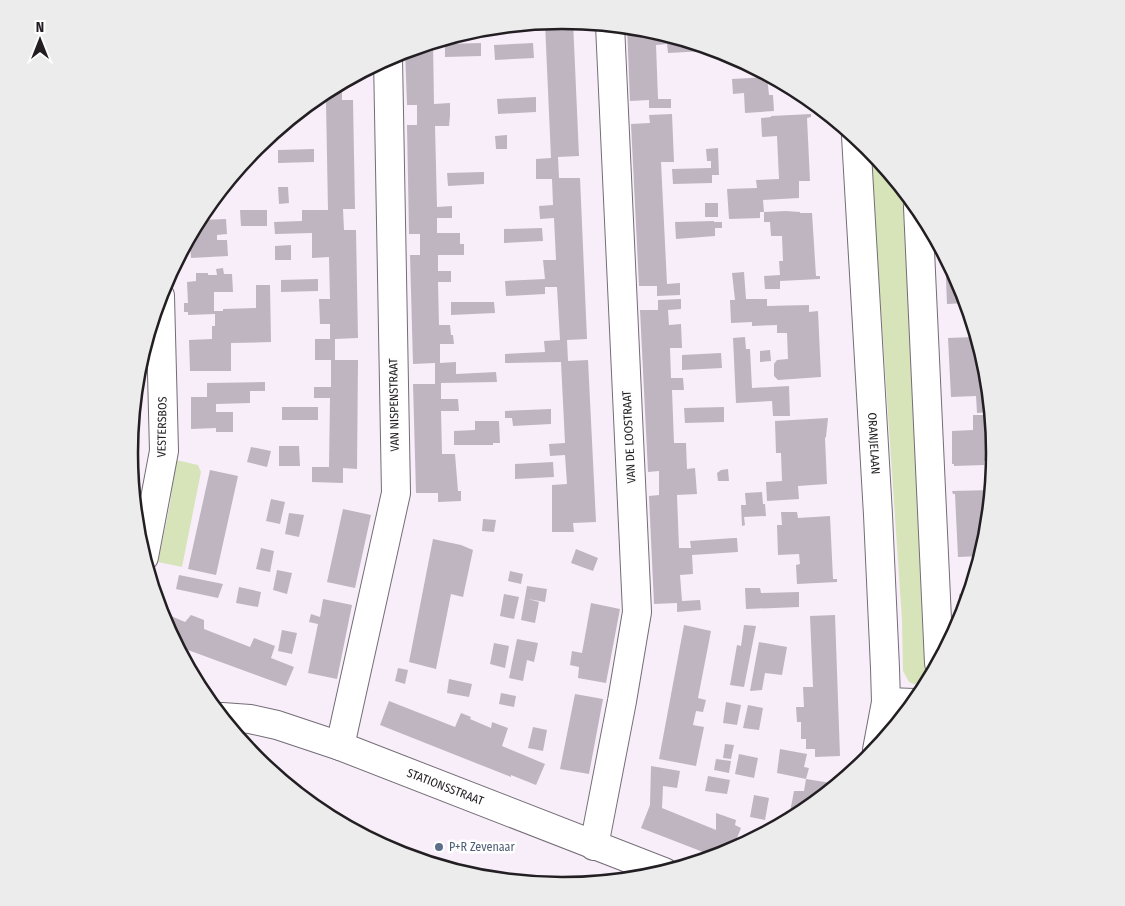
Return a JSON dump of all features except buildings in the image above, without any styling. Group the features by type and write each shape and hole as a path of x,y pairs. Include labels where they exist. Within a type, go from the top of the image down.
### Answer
{"street":[{"name":"VAN DE LOOSTRAAT","path":"594,846 637,612 610,31"},
{"name":"VAN NISPENSTRAAT","path":"340,746 396,494 388,67"},
{"name":"ORANJELAAN","path":"857,148 878,505 886,702 879,735"},
{"path":"919,223 938,650"},
{"name":"VESTERSBOS","path":"147,540 164,451 161,318"},
{"path":"886,702 906,702"},
{"name":"STATIONSSTRAAT","path":"231,718 250,719 277,725 340,746 652,867"}],"green space":[{"path":"871,162 906,204 929,666 917,685 909,682 903,671 902,620"},
{"path":"176,460 198,465 201,472 182,567 158,562 170,504"}],"place":[{"name":"P+R Zevenaar","path":"439,847"}]}
